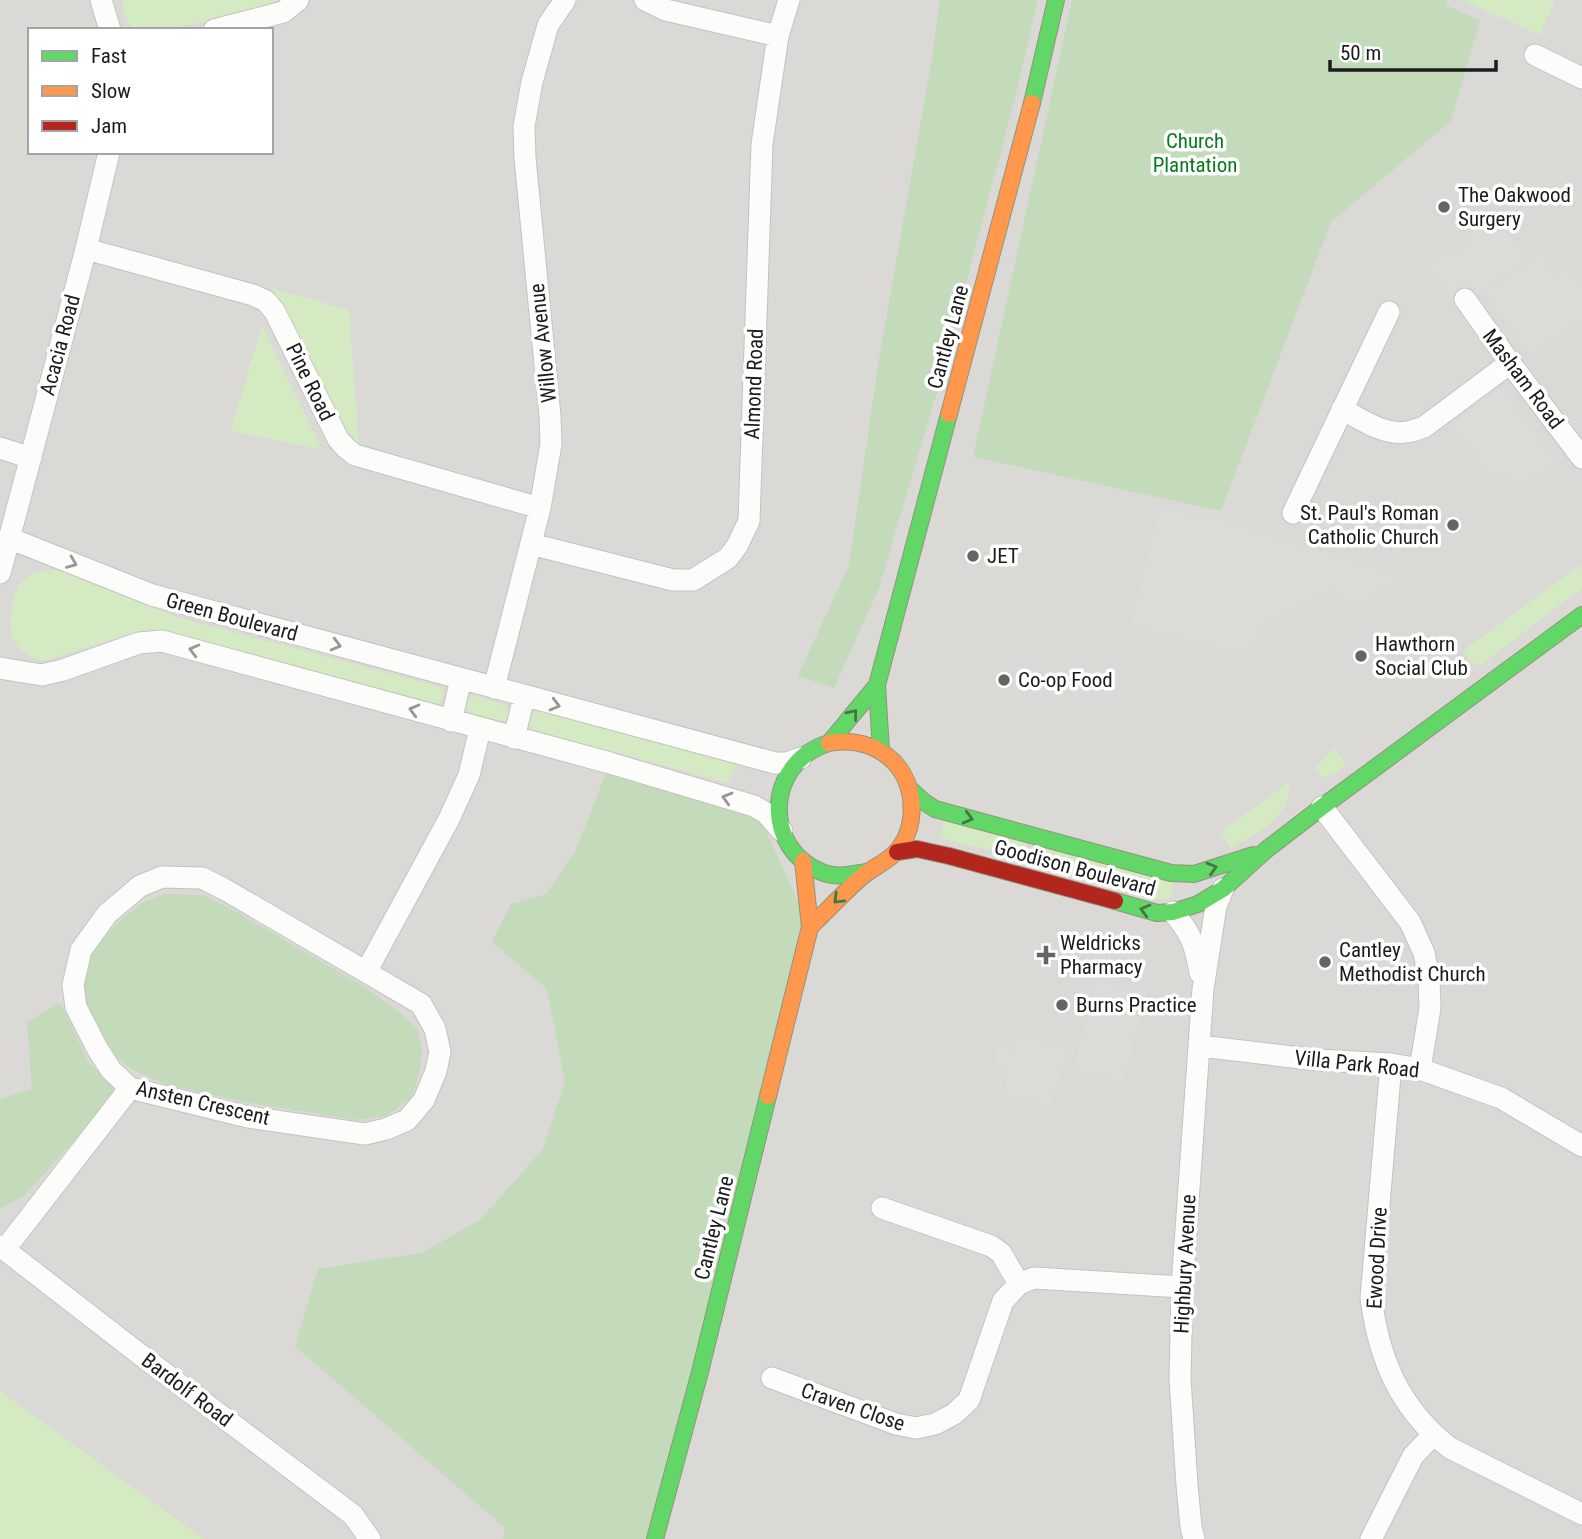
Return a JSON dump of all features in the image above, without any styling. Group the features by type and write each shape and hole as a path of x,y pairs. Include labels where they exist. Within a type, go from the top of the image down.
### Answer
{"main road":[{"name":"Cantley Lane","path":"881,751 877,685 1028,119 1056,0"},
{"name":"Goodison Boulevard","path":"897,852 917,849 949,856 1157,913 1173,912 1198,904 1223,889 1266,850 1322,807 1582,615"},
{"name":"Cantley Lane","path":"830,743 877,685"},
{"path":"858,742 881,751 900,768 909,788 912,820 904,842 880,867 867,872 844,876 824,872 803,861 787,842 780,824 778,802 781,787 791,768 810,750 830,743 858,742"},
{"name":"Goodison Boulevard","path":"909,788 935,809 1041,849 1171,873 1194,874 1266,850"},
{"path":"1032,879 1041,849"},
{"name":"Cantley Lane","path":"655,1539 700,1372 810,927 803,861"},
{"path":"810,927 867,872"}],"street":[{"path":"101,0 109,28"},
{"path":"222,28 284,12 298,0"},
{"name":"Willow Avenue","path":"494,688 540,508 551,444 524,126 544,37 548,25 565,0"},
{"path":"645,0 666,10 778,36"},
{"name":"Almond Road","path":"531,544 673,580 693,580 728,558 749,522 762,144 778,36 789,0"},
{"path":"1535,55 1582,78"},
{"name":"Acacia Road","path":"0,573 109,154"},
{"name":"Pine Road","path":"86,248 266,301 275,312 338,439 355,455 540,508"},
{"name":"Masham Road","path":"1465,299 1582,458"},
{"path":"1293,513 1389,312"},
{"path":"1342,409 1382,430 1407,432 1424,427 1510,363"},
{"path":"0,448 31,458"},
{"name":"Green Boulevard","path":"9,538 152,595 775,763 787,763 802,758"},
{"name":"Green Boulevard","path":"0,667 43,675 139,643 162,641 610,763 754,806 766,813 783,833"},
{"path":"450,720 461,679"},
{"path":"514,738 524,697"},
{"path":"366,972 449,819 469,775 480,729"},
{"path":"1322,807 1410,922 1424,953 1429,978 1430,1008 1420,1069"},
{"name":"Ansten Crescent","path":"162,877 202,878 366,972 421,1004 435,1028 440,1052 436,1071 424,1100 407,1121 365,1134 248,1117 130,1088 111,1070 98,1050 76,1007 73,985 81,950 107,914 140,886 162,877"},
{"path":"1203,989 1216,906 1223,889"},
{"path":"1173,912 1189,931 1195,946 1203,989"},
{"name":"Highbury Avenue","path":"1194,1539 1187,1485 1180,1379 1182,1287 1203,989"},
{"name":"Villa Park Road","path":"1200,1046 1420,1069 1502,1098 1582,1146"},
{"name":"Ewood Drive","path":"1391,1064 1371,1298 1382,1351 1395,1382 1414,1414 1433,1435 1450,1448 1582,1514"},
{"path":"2,1247 130,1088"},
{"path":"882,1208 991,1246 1001,1253 1019,1284 1034,1278 1182,1287"},
{"name":"Bardolf Road","path":"2,1247 353,1515 370,1539"},
{"name":"Craven Close","path":"772,1378 896,1424 915,1428 935,1424 954,1414 969,1400 1003,1301 1019,1284"},
{"path":"1371,1539 1413,1456 1433,1435"}],"shaded area":[{"path":"0,0 1582,0 1582,1539 0,1539"},
{"path":"1495,215 1526,259 1458,308 1426,265 1448,249 1453,256 1473,242 1468,235"},
{"path":"1540,253 1556,275 1568,267 1582,287 1582,318 1530,355 1485,293"},
{"path":"1502,387 1555,462 1520,487 1509,472 1495,482 1451,424"},
{"path":"1160,508 1226,522 1400,576 1352,609 1336,588 1318,594 1271,621 1240,654 1131,626"},
{"path":"1096,982 1148,992 1122,1082 1073,1069"},
{"path":"1019,1036 1067,1049 1051,1107 1003,1094 1009,1070 994,1064 999,1046 1013,1050"}],"green space":[{"path":"122,0 287,0 279,5 168,28 134,28 125,16"},
{"path":"940,0 1038,0 1015,98 939,385 879,588 834,688 798,676 849,565 879,359"},
{"name":"Church Plantation","path":"1072,0 1447,0 1446,5 1480,21 1451,121 1331,222 1221,511 973,457"},
{"path":"1462,0 1555,0 1540,35"},
{"path":"271,288 349,310 359,444 345,435 310,357"},
{"path":"262,325 322,450 231,431"},
{"path":"1579,566 1582,570 1582,588 1482,664 1471,663 1463,651"},
{"path":"63,570 176,617 441,687 444,693 437,704 149,630 45,661 35,658 26,654 15,643 11,628 12,608 23,581 35,573"},
{"path":"473,696 493,700 502,705 509,711 508,719 501,723 470,714 468,699"},
{"path":"540,711 737,765 727,783 535,730 529,725 530,719"},
{"path":"1334,748 1346,764 1334,774 1321,778 1315,767"},
{"path":"610,763 754,806 810,927 651,1539 503,1539 505,1528 295,1346 318,1269 421,1253 480,1220 543,1149 565,1082 547,989 492,942 511,904 546,894 575,852"},
{"path":"1288,783 1289,794 1279,814 1261,830 1231,849 1221,832"},
{"path":"944,820 1026,843 1027,851 1019,857 940,838"},
{"path":"1049,850 1174,880 1170,898 1163,900 1047,870 1041,863 1043,855"},
{"path":"164,894 204,895 226,906 368,989 403,1015 417,1029 422,1050 419,1075 411,1098 386,1116 356,1120 250,1103 168,1085 135,1071 118,1059 93,1021 83,1000 83,967 109,931 124,917 142,903"},
{"path":"60,1003 89,1063 119,1091 24,1196 0,1209 0,1099 32,1089 27,1022"},
{"path":"0,1391 204,1539 0,1539"}],"traffic: fast":[{"path":"1032,103 1056,0"},
{"path":"881,751 877,685 949,414"},
{"path":"1115,901 1157,913 1173,912 1198,904 1223,889 1266,850 1322,807 1582,615"},
{"path":"830,742 877,685"},
{"path":"829,743 808,753 792,769 783,787 779,807 781,827 789,846 804,862 824,873 840,875 867,872"},
{"path":"909,788 935,809 1171,873 1194,874 1253,855"},
{"path":"655,1539 700,1372 768,1096"}],"traffic: slow":[{"path":"949,414 1032,103"},
{"path":"810,927 850,887 895,853 903,843 911,820 912,807 907,782 893,761 879,750 863,744 829,743"},
{"path":"768,1096 810,927 803,861"}],"traffic: jam":[{"path":"897,852 917,849 949,856 1115,901"}],"place":[{"name":"The Oakwood Surgery","path":"1444,207"},
{"name":"St. Paul's Roman Catholic Church","path":"1453,525"},
{"name":"JET","path":"973,556"},
{"name":"Hawthorn Social Club","path":"1361,656"},
{"name":"Co-op Food","path":"1004,680"},
{"name":"Weldricks Pharmacy","path":"1046,955"},
{"name":"Cantley Methodist Church","path":"1325,962"},
{"name":"Burns Practice","path":"1062,1005"}]}
